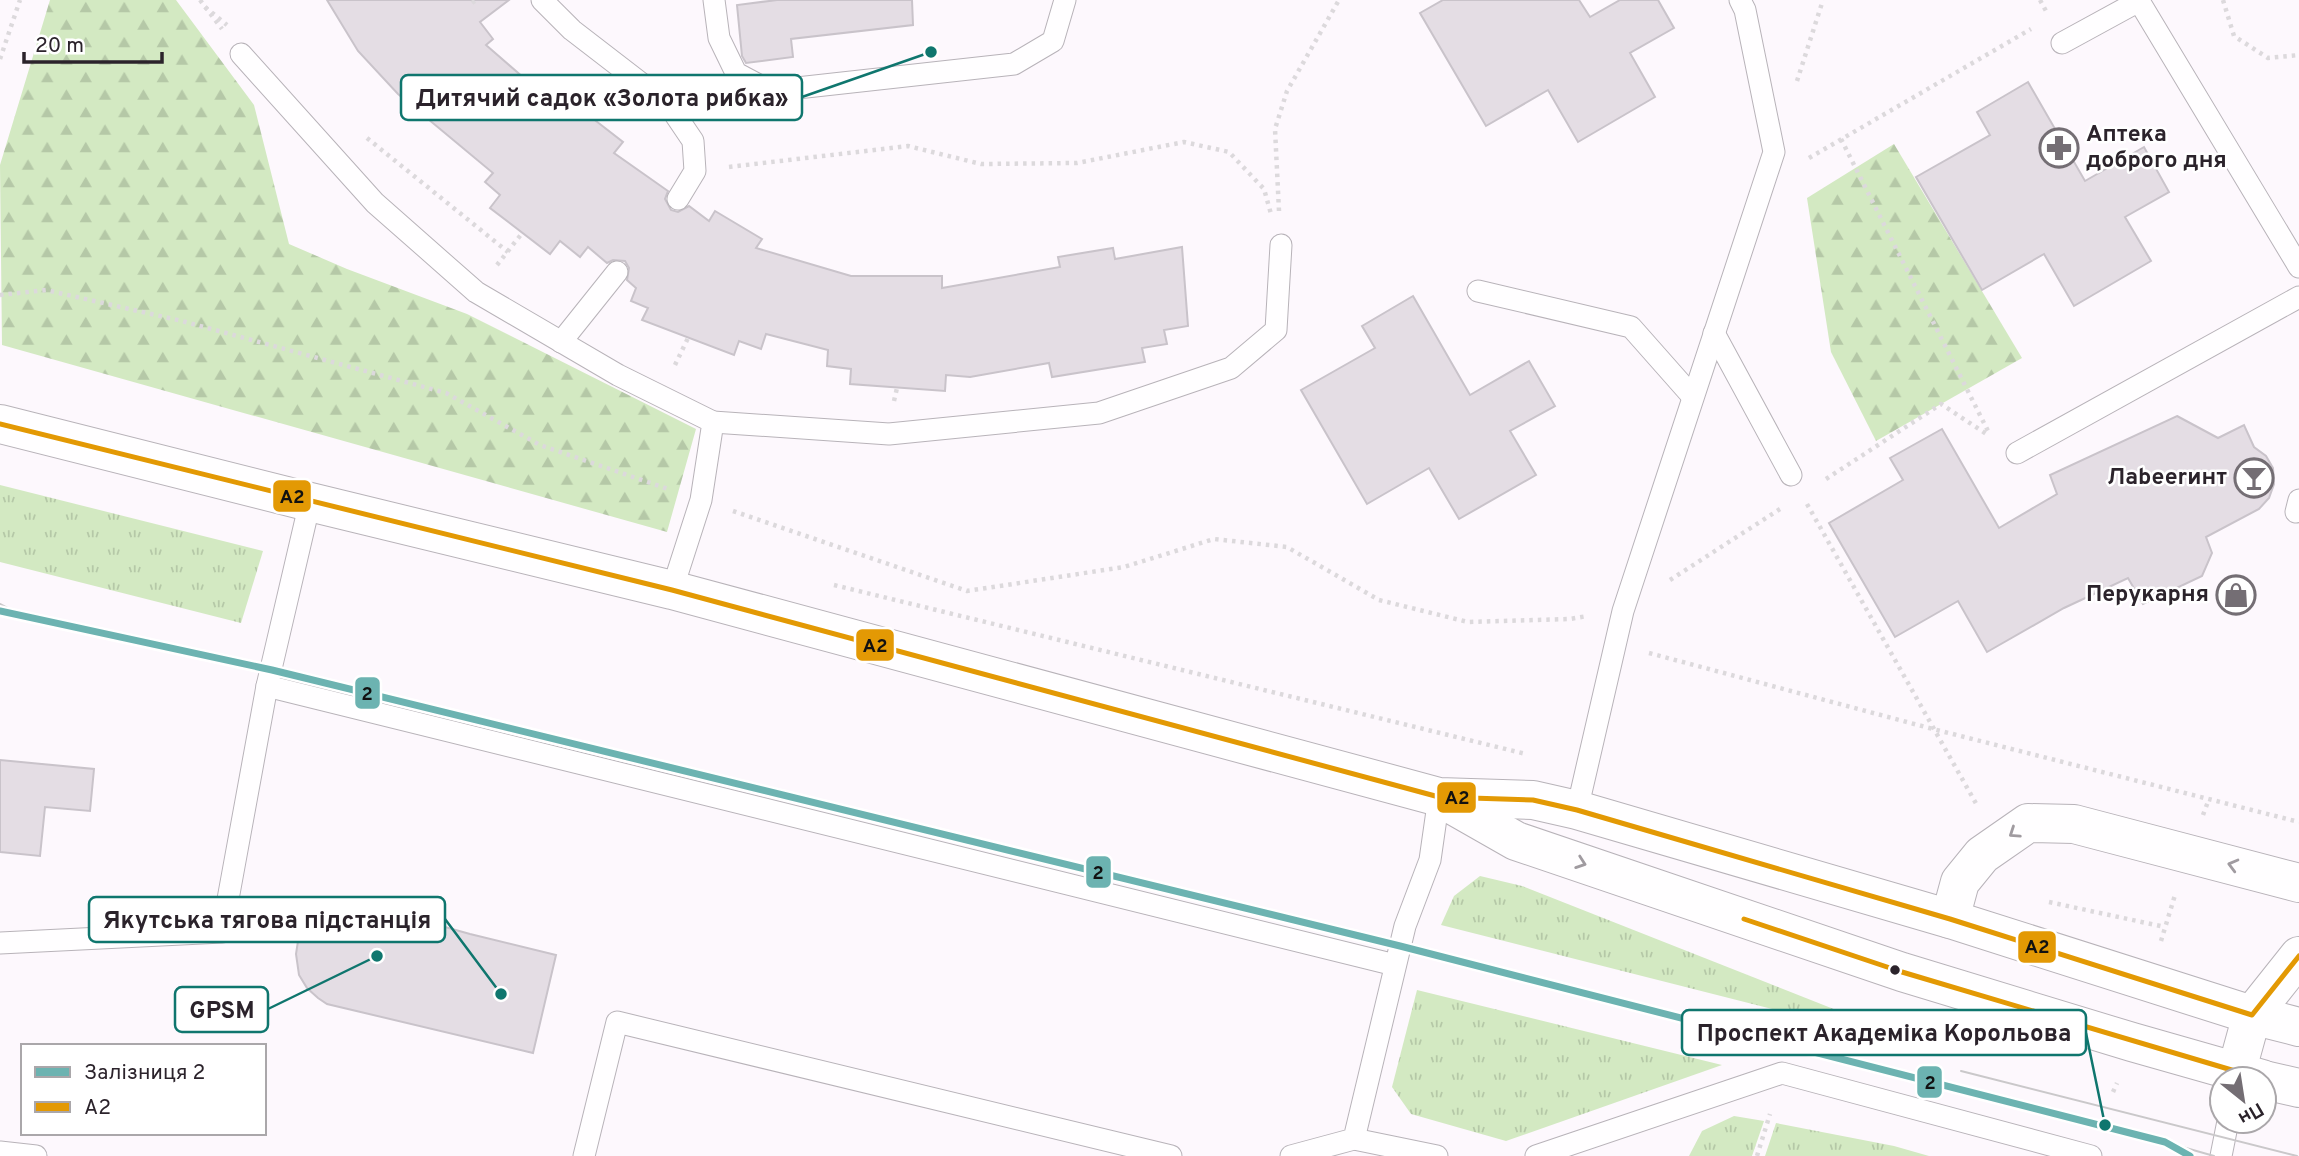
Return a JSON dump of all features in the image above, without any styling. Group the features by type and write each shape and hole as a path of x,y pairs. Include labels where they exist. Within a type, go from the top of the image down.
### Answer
{"main road":[{"path":"0,424 672,590 1439,797 1533,800 1577,810 1950,919 2252,1015 2299,1027"},
{"path":"1439,797 1516,841 1902,972 2208,1065"},
{"path":"1950,919 1960,882 1982,855 2028,823 2074,824 2299,883"},
{"path":"2250,1065 2252,1015 2299,956"},
{"path":"2278,1084 2299,1088"}],"lane":[{"path":"542,0 572,30 668,104 693,141 695,170 678,199"},
{"path":"715,0 719,38 736,73 770,91 1014,64 1053,41 1065,0"},
{"path":"1577,810 1623,611 1774,152 1745,9 1740,0"},
{"path":"2062,43 2139,1 2299,267"},
{"path":"241,54 375,203 476,292 618,375 713,422 889,435 1099,413 1231,368 1276,331 1281,245"},
{"path":"561,342 617,272"},
{"path":"1478,291 1631,327 1692,396"},
{"path":"2017,453 2299,297"},
{"path":"1714,333 1791,475"},
{"path":"672,590 701,500 713,422"},
{"path":"0,943 222,932 267,686 310,502"},
{"path":"267,686 1395,965"},
{"path":"1354,1139 1405,926 1430,860 1439,797"},
{"path":"584,1156 618,1021 1171,1156"},
{"path":"1536,1156 1783,1073 2091,1156"},
{"path":"2221,1156 2225,1135"},
{"path":"1291,1156 1354,1139 1437,1156"},
{"path":"0,1152 36,1156"}],"path":[{"path":"0,59 20,0"},
{"path":"1281,245 1275,128 1287,91 1339,0"},
{"path":"1795,89 1823,0"},
{"path":"2223,0 2234,36 2268,58 2299,55"},
{"path":"1763,184 2038,24"},
{"path":"1841,139 1994,444"},
{"path":"695,170 908,146 981,164 1077,163 1184,142 1229,152 1264,189 1281,245"},
{"path":"0,295 46,290 182,321 446,393 540,445 967,591 1125,567 1214,539 1287,547 1379,600 1468,622 1570,619 1623,611 1941,404 2017,453"},
{"path":"1791,475 1933,729 2000,842"},
{"path":"833,585 1585,768"},
{"path":"1615,644 1933,729 2299,822"},
{"path":"2151,981 2188,854 2209,799"},
{"path":"2042,900 2165,927"}],"green space":[{"path":"50,0 176,0 254,105 289,244 467,314 696,429 667,532 2,345 0,165"},
{"path":"1894,144 2022,358 1876,441 1831,352 1807,198"},
{"path":"0,485 263,551 241,623 0,562"},
{"path":"1480,876 1522,886 1945,1053 1441,925 1454,896"},
{"path":"1417,990 1722,1065 1506,1141 1411,1114 1392,1087"},
{"path":"1734,1116 1764,1121 1752,1156 1689,1156 1702,1131"},
{"path":"1776,1123 1894,1146 1929,1156 1765,1156"}],"building":[{"path":"327,0 509,0 480,22 493,39 486,45 569,117 578,107 623,142 614,153 668,191 665,199 671,210 678,212 689,206 709,221 715,211 762,239 756,248 851,276 942,276 942,288 1060,267 1058,257 1113,248 1115,259 1182,247 1188,326 1164,330 1167,344 1142,348 1145,362 1052,377 1049,363 970,377 946,375 945,391 850,384 851,369 827,366 828,350 766,334 761,349 739,341 734,355 642,320 648,308 631,301 636,288 627,280 629,268 625,261 613,260 607,263 588,247 580,257 560,241 550,254 490,208 500,195 485,182 493,173 398,94 358,51"},
{"path":"777,0 912,0 913,25 791,39 793,57 746,63 742,56 737,5"},
{"path":"1443,0 1579,0 1590,17 1620,0 1658,0 1674,28 1630,53 1655,97 1578,142 1548,90 1486,126 1420,13"},
{"path":"2028,82 2085,181 2144,147 2169,192 2125,217 2151,261 2074,306 2044,254 1982,290 1916,177 1990,135 1977,112"},
{"path":"1413,296 1470,395 1529,361 1555,406 1510,431 1536,475 1459,519 1429,468 1367,504 1301,390 1375,348 1362,326"},
{"path":"2177,416 2218,438 2244,425 2254,447 2266,456 2273,468 2274,484 2269,498 2259,509 2206,537 2212,553 2202,576 2143,604 2128,578 2064,608 1987,652 1958,601 1895,637 1829,523 1903,480 1890,458 1942,429 1999,528 2057,494 2050,475"},
{"path":"0,760 94,769 90,811 45,807 40,856 0,852"},
{"path":"336,903 349,903 395,913 556,955 533,1053 327,1004 318,998 307,988 299,975 296,954 298,941 307,921"}],"tram line":[{"path":"0,604 20,615"},
{"path":"1961,1071 2297,1156"},
{"path":"2165,1142 2214,1156"}],"rail line":[{"name":"2","path":"0,611 272,670 1400,946 2165,1142 2190,1156"}],"transit line":[{"name":"А2","path":"0,424 672,590 1439,797 1533,800 1577,810 1950,919 2252,1015 2299,956"},
{"name":"А2","path":"1744,919 1902,972 2215,1065"}],"place":[{"name":"Дитячий садок «Золота рибка»","path":"931,52"},
{"name":"Аптека доброго дня","path":"2059,148"},
{"name":"Лаbeerинт","path":"2254,478"},
{"name":"Перукарня","path":"2236,595"},
{"name":"GPSM","path":"377,956"},
{"name":"Якутська тягова підстанція","path":"501,994"},
{"name":"Проспект Академіка Корольова","path":"2105,1125"}]}
